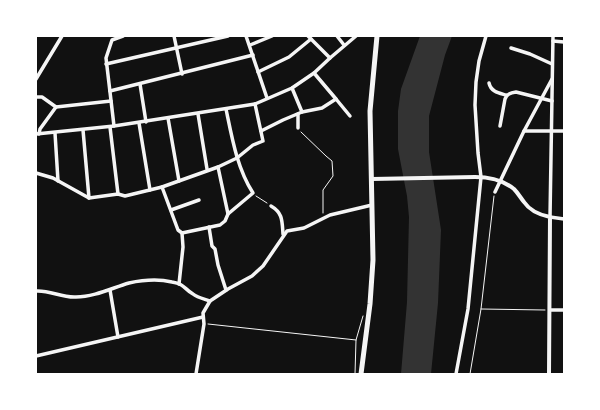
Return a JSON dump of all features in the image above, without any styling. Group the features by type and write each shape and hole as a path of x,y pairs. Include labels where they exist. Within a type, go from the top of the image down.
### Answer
{"main road":[{"path":"361,374 370,304 372,260 372,178 370,111 377,36"}],"street":[{"path":"36,79 62,36"},
{"path":"118,194 111,101 106,58 112,40 123,36"},
{"path":"174,36 182,74"},
{"path":"106,64 228,36"},
{"path":"246,36 267,98"},
{"path":"250,45 272,36"},
{"path":"308,36 330,58"},
{"path":"337,36 344,45"},
{"path":"56,107 38,134 112,127 256,104 292,88 314,73 356,36"},
{"path":"456,374 468,309 481,177 475,105 476,82 486,36"},
{"path":"548,374 553,36"},
{"path":"258,72 289,57 312,39"},
{"path":"553,42 564,42"},
{"path":"512,48 552,64"},
{"path":"110,91 253,56"},
{"path":"314,73 350,116"},
{"path":"495,192 524,131 552,78"},
{"path":"489,83 493,90 506,95 516,92 552,101"},
{"path":"140,84 146,122"},
{"path":"292,88 300,113 298,128"},
{"path":"500,126 506,95"},
{"path":"36,97 42,97 56,107 111,101"},
{"path":"261,131 300,113 322,108 336,99"},
{"path":"36,173 53,178 89,198 118,194 125,196 162,187 238,157 253,145 263,141 256,104"},
{"path":"182,233 220,225 225,221 228,214 253,193 246,182 236,154 226,108"},
{"path":"198,114 207,169"},
{"path":"168,118 179,181"},
{"path":"138,123 150,190"},
{"path":"83,130 89,198"},
{"path":"524,131 564,131"},
{"path":"55,133 58,181"},
{"path":"218,166 228,214"},
{"path":"372,178 491,178 506,184 513,189 531,210 537,214 550,218 564,219"},
{"path":"162,187 178,230 182,233 183,246 179,284"},
{"path":"171,210 199,200"},
{"path":"196,374 204,324 203,313 210,301 226,290 252,276 263,266 283,234 287,231 304,228 330,215 372,205"},
{"path":"270,206 276,209 281,215 283,234"},
{"path":"209,227 212,246 215,249 218,265 226,290"},
{"path":"36,291 44,291 74,298 88,296 142,281 172,282 183,285 192,294 210,301"},
{"path":"110,290 118,337"},
{"path":"550,310 564,310"},
{"path":"36,356 203,317"}],"path":[{"path":"298,128 332,161 333,176 323,190 323,209 325,218"},
{"path":"470,374 481,309 492,200 495,192"},
{"path":"253,193 270,206"},
{"path":"481,309 550,310"},
{"path":"355,374 356,340 363,315"},
{"path":"204,324 356,340"}],"shaded area":[{"path":"420,36 452,36 445,55 429,116 429,152 441,230 438,303 431,374 401,374 407,302 409,217 407,196 398,149 398,111 401,89"}]}
